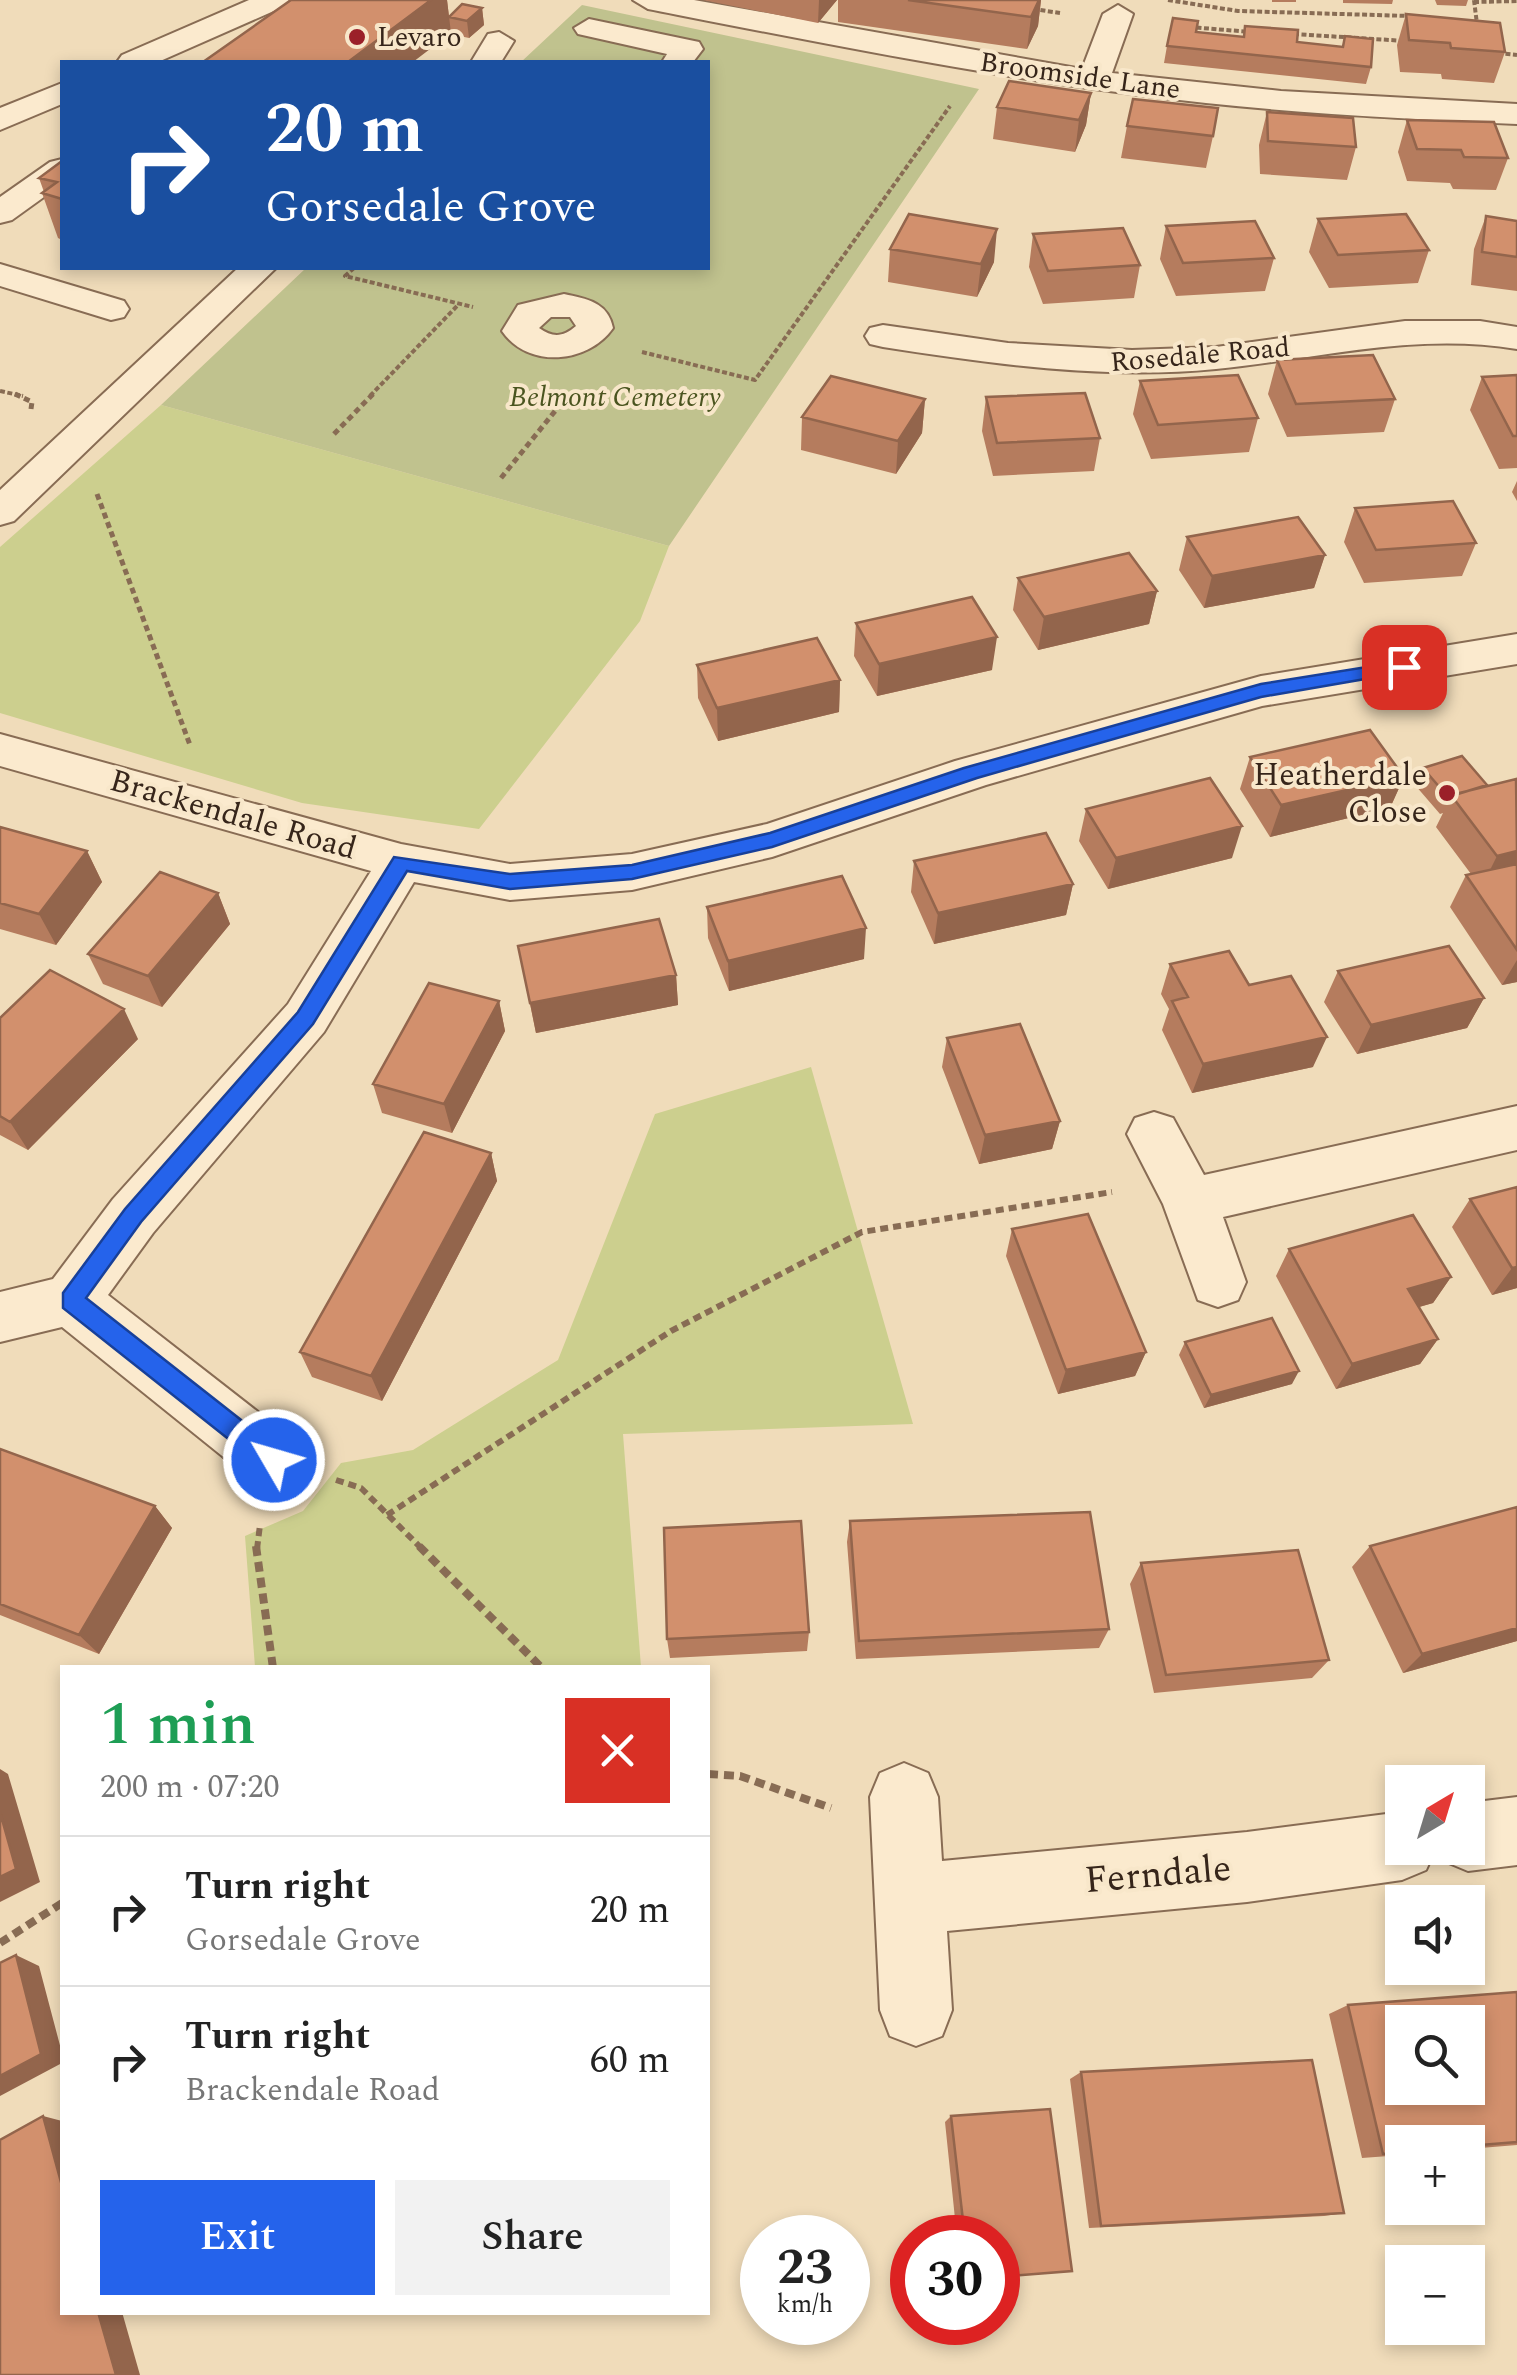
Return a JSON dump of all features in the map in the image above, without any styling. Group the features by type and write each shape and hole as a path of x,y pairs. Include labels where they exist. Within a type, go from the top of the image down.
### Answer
{"street":[{"path":"138,60 274,0"},
{"path":"616,0 578,38 688,49 679,60"},
{"name":"Broomside Lane","path":"648,0 1094,80 1251,98 1517,114"},
{"path":"1094,80 1118,14"},
{"path":"0,120 56,101"},
{"path":"0,212 60,170"},
{"path":"4,504 256,270"},
{"path":"0,275 111,309"},
{"path":"575,292 582,308 593,317 598,341 569,346 530,341 520,331 522,319 575,292"},
{"name":"Rosedale Road","path":"883,336 1015,358 1114,365 1215,358 1397,334 1476,329 1517,338"},
{"name":"Brackendale Road","path":"0,750 402,862 510,882 632,872 772,840 971,773 1261,690 1515,651"},
{"path":"0,1317 71,1300 133,1216 306,1018 402,862"},
{"path":"1190,1201 1517,1128"},
{"path":"1154,1134 1190,1201 1218,1282"},
{"path":"71,1300 274,1460"},
{"path":"904,1797 916,2010"},
{"path":"1485,1836 1517,1831"},
{"name":"Ferndale","path":"912,1899 1247,1867 1385,1848"}],"path":[{"path":"1166,0 1238,11 1424,18"},
{"path":"1237,0 1238,11"},
{"path":"1486,34 1477,24 1474,1 1517,2"},
{"path":"1023,7 1072,12"},
{"path":"1459,22 1477,24"},
{"path":"1178,26 1255,32"},
{"path":"1292,34 1421,42"},
{"path":"1496,44 1517,66"},
{"path":"1492,52 1517,55"},
{"path":"501,478 598,341 755,380 958,95 974,61"},
{"path":"352,270 346,276 522,319"},
{"path":"334,434 458,304"},
{"path":"56,458 93,483 212,809"},
{"path":"387,1515 671,1331 862,1232 1097,1197"},
{"path":"273,1665 256,1544 274,1460 360,1488 539,1665"},
{"path":"710,1774 740,1776 833,1809 904,1797"},
{"path":"0,1942 60,1904"}],"green space":[{"name":"Belmont Cemetery","path":"582,5 979,89 669,546 161,405 304,270 710,270 710,60 523,60"},
{"path":"161,405 669,546 640,621 479,829 302,803 0,713 0,547"},
{"path":"811,1067 913,1424 623,1434 641,1665 255,1665 245,1536 303,1511 341,1463 413,1450 558,1360 655,1114"}],"building":[{"path":"291,0 431,0 351,60 206,60"},
{"path":"908,0 1039,0 1031,17"},
{"path":"462,4 482,8 467,21 449,17"},
{"path":"1406,14 1500,23 1505,52 1409,40"},
{"path":"1173,18 1198,21 1196,32 1244,37 1245,26 1298,30 1297,42 1343,47 1345,36 1373,39 1371,67 1167,46"},
{"path":"1009,81 1091,93 1079,120 997,107"},
{"path":"1133,99 1218,108 1213,136 1127,126"},
{"path":"1267,112 1353,118 1356,147 1268,141"},
{"path":"1407,120 1494,122 1508,158 1464,157 1461,150 1417,149"},
{"path":"60,162 60,198 42,193 57,182 39,178"},
{"path":"909,214 997,229 981,264 890,249"},
{"path":"1406,214 1429,250 1338,255 1318,219"},
{"path":"1486,216 1517,221 1517,257 1482,252"},
{"path":"1255,221 1274,258 1183,263 1166,226"},
{"path":"1123,228 1140,265 1048,271 1033,234"},
{"path":"1373,355 1395,399 1296,404 1277,360"},
{"path":"1238,375 1258,418 1158,425 1140,381"},
{"path":"1517,375 1517,436 1513,436 1482,377"},
{"path":"831,376 925,399 898,441 802,417"},
{"path":"1085,393 1100,438 997,443 986,397"},
{"path":"1453,501 1476,543 1376,550 1355,508"},
{"path":"1298,517 1325,555 1212,576 1187,537"},
{"path":"1129,553 1157,591 1044,617 1018,578"},
{"path":"972,597 997,637 879,664 856,623"},
{"path":"817,638 840,680 717,708 697,665"},
{"path":"1370,730 1404,777 1281,805 1250,757"},
{"path":"1462,756 1487,785 1448,797 1423,768"},
{"path":"1210,778 1242,826 1116,858 1086,809"},
{"path":"1516,779 1517,851 1497,856 1451,795"},
{"path":"0,827 87,851 39,914 0,903"},
{"path":"1046,833 1073,884 938,913 914,861"},
{"path":"1517,864 1517,950 1466,875"},
{"path":"160,872 218,893 148,976 88,954"},
{"path":"842,876 866,928 728,961 707,907"},
{"path":"659,919 676,975 530,1003 518,946"},
{"path":"1449,946 1484,998 1371,1025 1338,971"},
{"path":"1229,951 1249,985 1291,976 1327,1037 1203,1064 1172,1001 1188,997 1170,964"},
{"path":"50,970 124,1009 10,1122 0,1116 0,1018"},
{"path":"429,983 499,1001 444,1104 373,1084"},
{"path":"1020,1024 1060,1121 985,1135 947,1038"},
{"path":"424,1132 491,1153 371,1376 300,1352"},
{"path":"1517,1187 1517,1267 1512,1268 1470,1199"},
{"path":"1088,1214 1146,1352 1066,1370 1012,1229"},
{"path":"1413,1215 1451,1277 1408,1289 1438,1339 1352,1364 1289,1249"},
{"path":"1272,1318 1299,1371 1211,1395 1185,1342"},
{"path":"0,1449 155,1506 79,1635 0,1604"},
{"path":"1517,1507 1517,1628 1422,1654 1370,1546"},
{"path":"1090,1512 1109,1629 859,1641 850,1521"},
{"path":"801,1521 809,1632 667,1639 664,1528"},
{"path":"1298,1550 1329,1660 1166,1675 1141,1563"},
{"path":"0,1812 16,1869 0,1877"},
{"path":"16,1955 41,2054 0,2076 0,1963"},
{"path":"1517,1992 1517,2142 1485,2145 1485,2125 1385,2125 1383,2154 1348,2005"},
{"path":"1312,2060 1344,2213 1101,2226 1081,2072"},
{"path":"1050,2109 1072,2271 1020,2275 1020,2215 962,2215 951,2116"},
{"path":"43,2116 60,2179 60,2315 99,2315 116,2375 0,2375 0,2140"}],"place":[{"name":"Levaro","path":"357,37"},
{"name":"Heatherdale Close","path":"1447,793"}],"route":[{"path":"274,1460 71,1300 133,1216 306,1018 402,862 510,882 632,872 772,840 971,773 1261,690 1404,667"}]}
